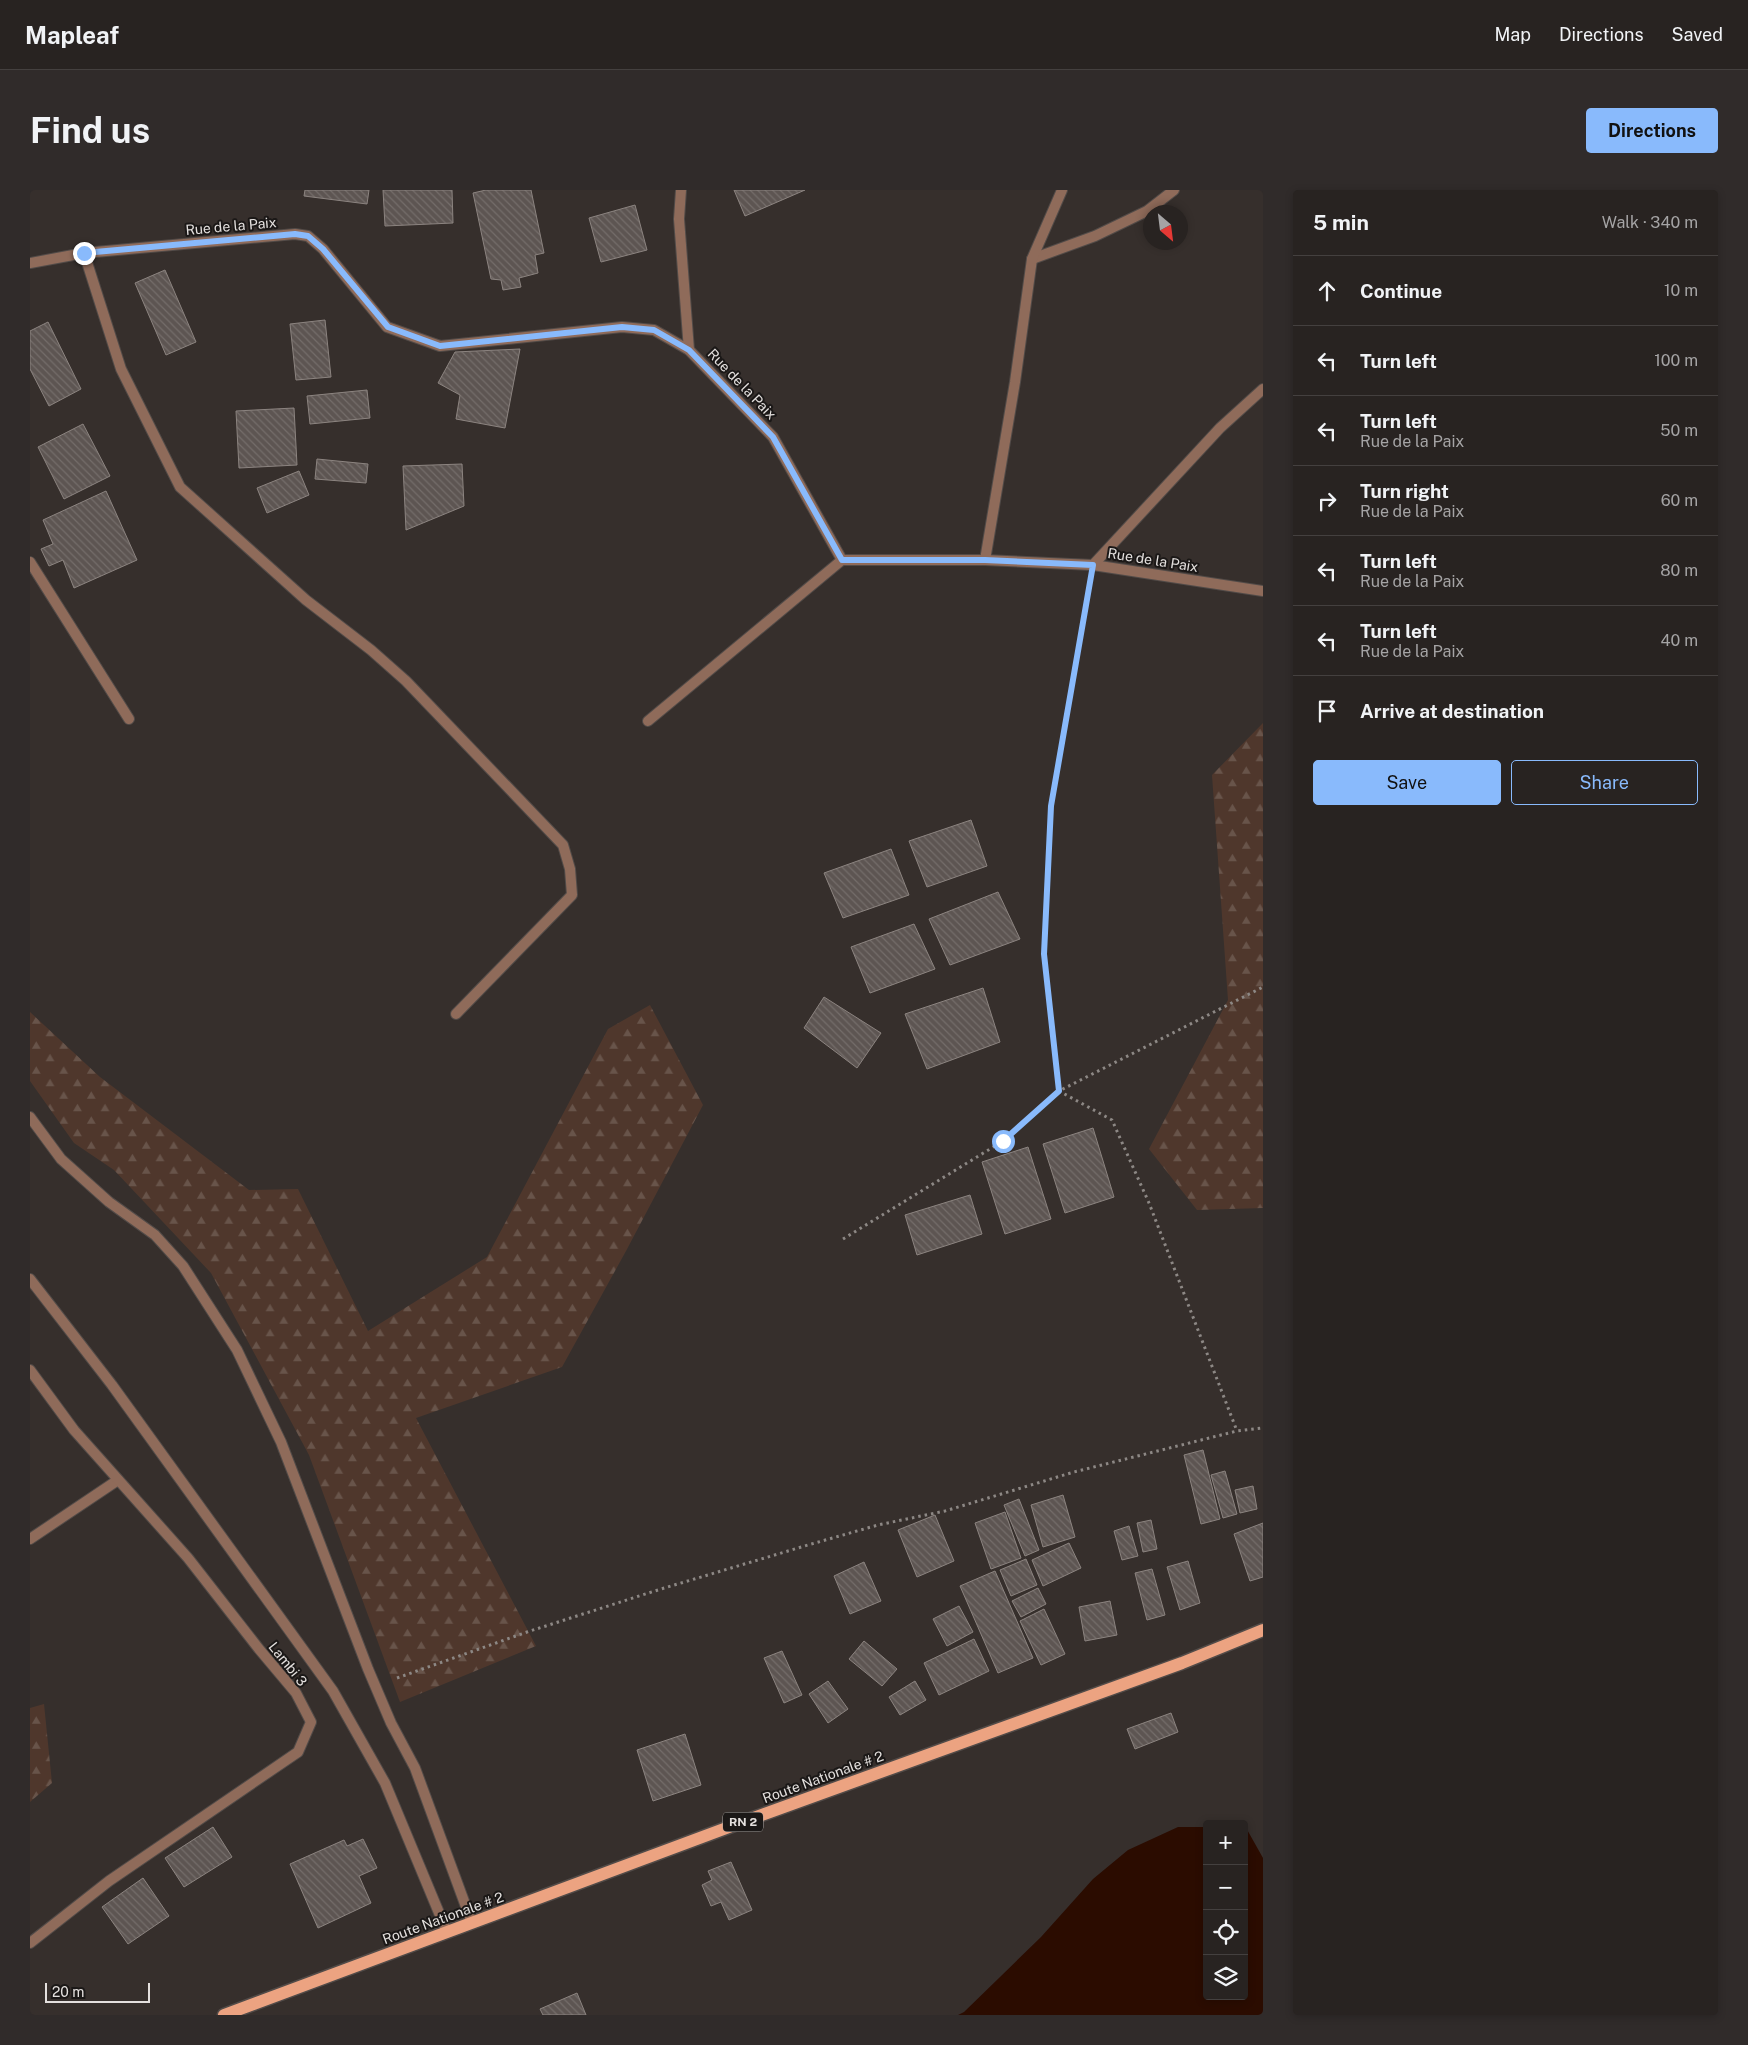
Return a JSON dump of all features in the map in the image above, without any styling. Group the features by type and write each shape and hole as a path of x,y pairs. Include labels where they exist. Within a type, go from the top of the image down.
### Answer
{"main road":[{"name":"Route Nationale # 2","path":"224,2015 1182,1663 1263,1630"}],"street":[{"path":"681,190 680,219 689,350"},
{"path":"985,560 1016,382 1032,259 1062,190"},
{"path":"1032,259 1095,236 1147,212 1174,190"},
{"name":"Rue de la Paix","path":"30,263 84,253 295,234 308,236 323,249 388,327 440,346 622,327 654,330 689,350 773,437 842,560 985,560 1093,565 1263,591"},
{"path":"84,253 122,369 180,487 306,600 371,650 406,681 563,845 570,869 572,895 456,1014"},
{"path":"1093,565 1220,428 1263,389"},
{"path":"648,721 842,560"},
{"path":"30,562 129,719"},
{"path":"30,1116 61,1159 109,1202 155,1235 183,1266 237,1350 281,1442 374,1686 414,1768 472,1923"},
{"path":"30,1278 112,1385 333,1691 386,1783 447,1932"},
{"name":"Lambi 3","path":"30,1370 74,1430 188,1558 296,1694 311,1722 298,1752 109,1881 30,1943"},
{"path":"30,1540 118,1480"}],"path":[{"path":"1059,1091 1044,954 1051,806 1093,565"},
{"path":"843,1239 1003,1141 1059,1091 1263,987"},
{"path":"1059,1091 1112,1120 1149,1203 1237,1431"},
{"path":"374,1686 527,1632 661,1588 808,1545 878,1525 945,1511 1074,1472 1237,1431 1263,1428"}],"green space":[{"path":"1263,723 1263,1208 1197,1210 1149,1149 1228,1000 1212,775"},
{"path":"650,1005 703,1105 562,1367 416,1418 536,1646 400,1702 309,1455 211,1273 114,1170 74,1143 30,1081 30,1012 100,1077 249,1190 298,1189 368,1331 487,1257 608,1029"},
{"path":"44,1704 52,1783 30,1802 30,1708"}],"shaded area":[{"path":"1178,1827 1203,1827 1203,2000 1248,2000 1248,1831 1263,1858 1263,2015 958,2015 964,2012 1041,1937 1093,1879 1128,1850"}],"building":[{"path":"305,190 369,190 367,204 304,196"},
{"path":"383,190 452,190 453,223 385,226"},
{"path":"486,190 531,190 544,253 535,255 538,273 519,278 521,287 503,290 501,280 491,279 473,193"},
{"path":"734,190 805,190 745,216"},
{"path":"635,205 647,250 601,262 589,218"},
{"path":"165,270 196,342 166,355 135,283"},
{"path":"325,320 331,377 296,380 290,324"},
{"path":"48,322 81,389 49,406 30,369 30,331"},
{"path":"520,349 505,428 456,419 460,395 438,383 455,352"},
{"path":"367,390 370,418 310,424 307,396"},
{"path":"294,408 297,465 239,468 236,411"},
{"path":"83,424 110,476 64,499 38,447"},
{"path":"317,459 368,464 366,483 315,479"},
{"path":"462,464 464,506 406,530 403,466"},
{"path":"299,471 309,495 267,513 257,488"},
{"path":"106,491 137,560 74,588 63,560 49,566 41,549 53,544 43,520"},
{"path":"971,820 987,866 927,887 909,841"},
{"path":"891,849 909,895 843,918 824,873"},
{"path":"998,892 1020,939 950,965 929,919"},
{"path":"914,924 935,969 870,993 851,947"},
{"path":"983,988 1000,1042 927,1069 905,1014"},
{"path":"824,997 881,1033 857,1068 804,1028"},
{"path":"1093,1128 1114,1197 1065,1213 1043,1144"},
{"path":"1028,1147 1051,1219 1005,1234 982,1162"},
{"path":"970,1195 982,1234 917,1255 905,1215"},
{"path":"1203,1450 1220,1519 1201,1524 1184,1455"},
{"path":"1225,1471 1237,1514 1223,1518 1211,1475"},
{"path":"1253,1486 1257,1509 1240,1513 1235,1490"},
{"path":"1063,1495 1075,1537 1043,1547 1031,1505"},
{"path":"1019,1499 1039,1550 1025,1556 1004,1505"},
{"path":"1005,1512 1021,1558 991,1569 975,1523"},
{"path":"935,1515 954,1561 917,1577 898,1530"},
{"path":"1151,1520 1157,1549 1143,1552 1137,1523"},
{"path":"1263,1523 1263,1577 1250,1581 1234,1534"},
{"path":"1129,1526 1138,1556 1122,1560 1114,1531"},
{"path":"1069,1543 1081,1568 1043,1586 1032,1560"},
{"path":"1026,1559 1037,1585 1011,1596 1000,1570"},
{"path":"1188,1561 1200,1603 1180,1610 1167,1567"},
{"path":"864,1562 881,1601 850,1614 834,1576"},
{"path":"1152,1569 1165,1615 1147,1620 1135,1573"},
{"path":"995,1571 1033,1658 998,1673 960,1586"},
{"path":"1038,1588 1046,1604 1021,1617 1012,1601"},
{"path":"1110,1601 1117,1635 1085,1641 1079,1607"},
{"path":"959,1606 973,1632 947,1646 933,1619"},
{"path":"1044,1609 1065,1654 1041,1665 1020,1621"},
{"path":"974,1639 989,1671 939,1695 924,1663"},
{"path":"864,1641 897,1669 882,1686 849,1659"},
{"path":"782,1651 802,1695 784,1703 764,1658"},
{"path":"828,1681 848,1709 828,1723 809,1694"},
{"path":"915,1681 926,1700 900,1715 889,1697"},
{"path":"1171,1713 1178,1732 1135,1749 1127,1729"},
{"path":"685,1734 701,1785 653,1801 637,1750"},
{"path":"213,1827 232,1857 184,1887 165,1858"},
{"path":"363,1839 377,1868 359,1876 371,1903 318,1928 290,1864 344,1840 347,1846"},
{"path":"731,1862 752,1910 729,1920 721,1902 711,1906 702,1885 712,1880 708,1871"},
{"path":"143,1878 169,1916 128,1944 102,1907"},
{"path":"577,1993 586,2015 543,2015 540,2009"}],"route":[{"path":"84,253 295,234 308,236 323,249 388,327 440,346 622,327 654,330 689,350 773,437 842,560 985,560 1093,565 1051,806 1044,954 1059,1091 1003,1141"}]}
